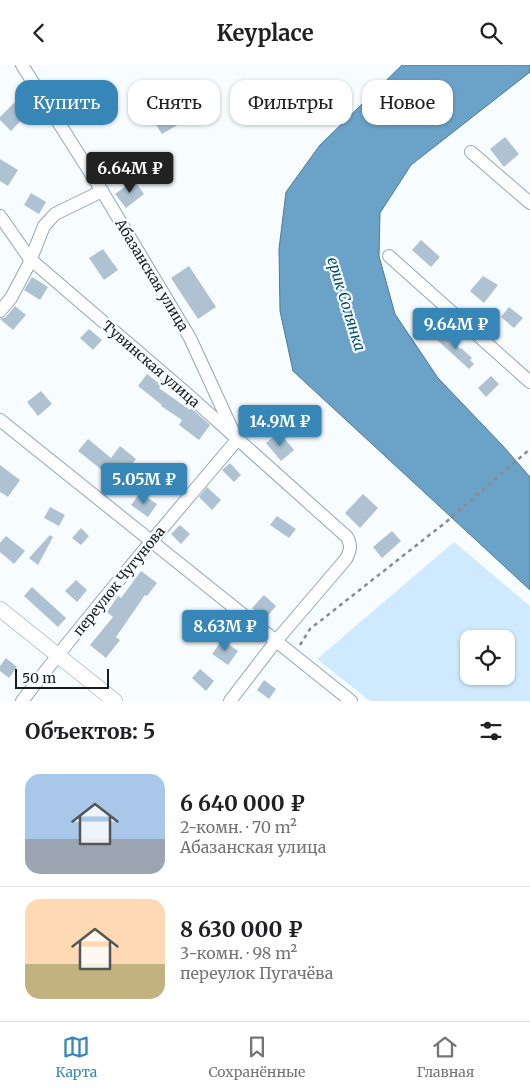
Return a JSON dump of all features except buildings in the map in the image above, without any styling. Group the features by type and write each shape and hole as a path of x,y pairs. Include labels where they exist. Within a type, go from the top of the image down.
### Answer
{"main road":[{"path":"0,609 115,701"}],"street":[{"name":"Абазанская улица","path":"22,65 102,191 190,338 237,440"},
{"path":"472,152 530,203"},
{"path":"0,311 11,298 28,266 44,226 55,214 102,191"},
{"name":"Тувинская улица","path":"0,216 30,259 185,392 347,537 351,547 346,559 276,641"},
{"path":"389,256 530,382"},
{"path":"0,420 351,701"},
{"name":"переулок Чугунова","path":"22,701 151,541 237,440"},
{"path":"230,701 276,641"}],"path":[{"path":"293,655 310,629 446,522 530,449"}],"shaded area":[{"path":"454,542 530,606 530,701 370,701 317,659"}],"water":[{"name":"ерик Солянка","path":"402,65 530,65 530,72 411,165 380,213 379,256 395,314 438,378 530,477 530,590 293,371 280,311 279,249 286,192 320,145 340,125 352,125 352,114 362,104 362,125 453,125 453,80 387,80"}]}
